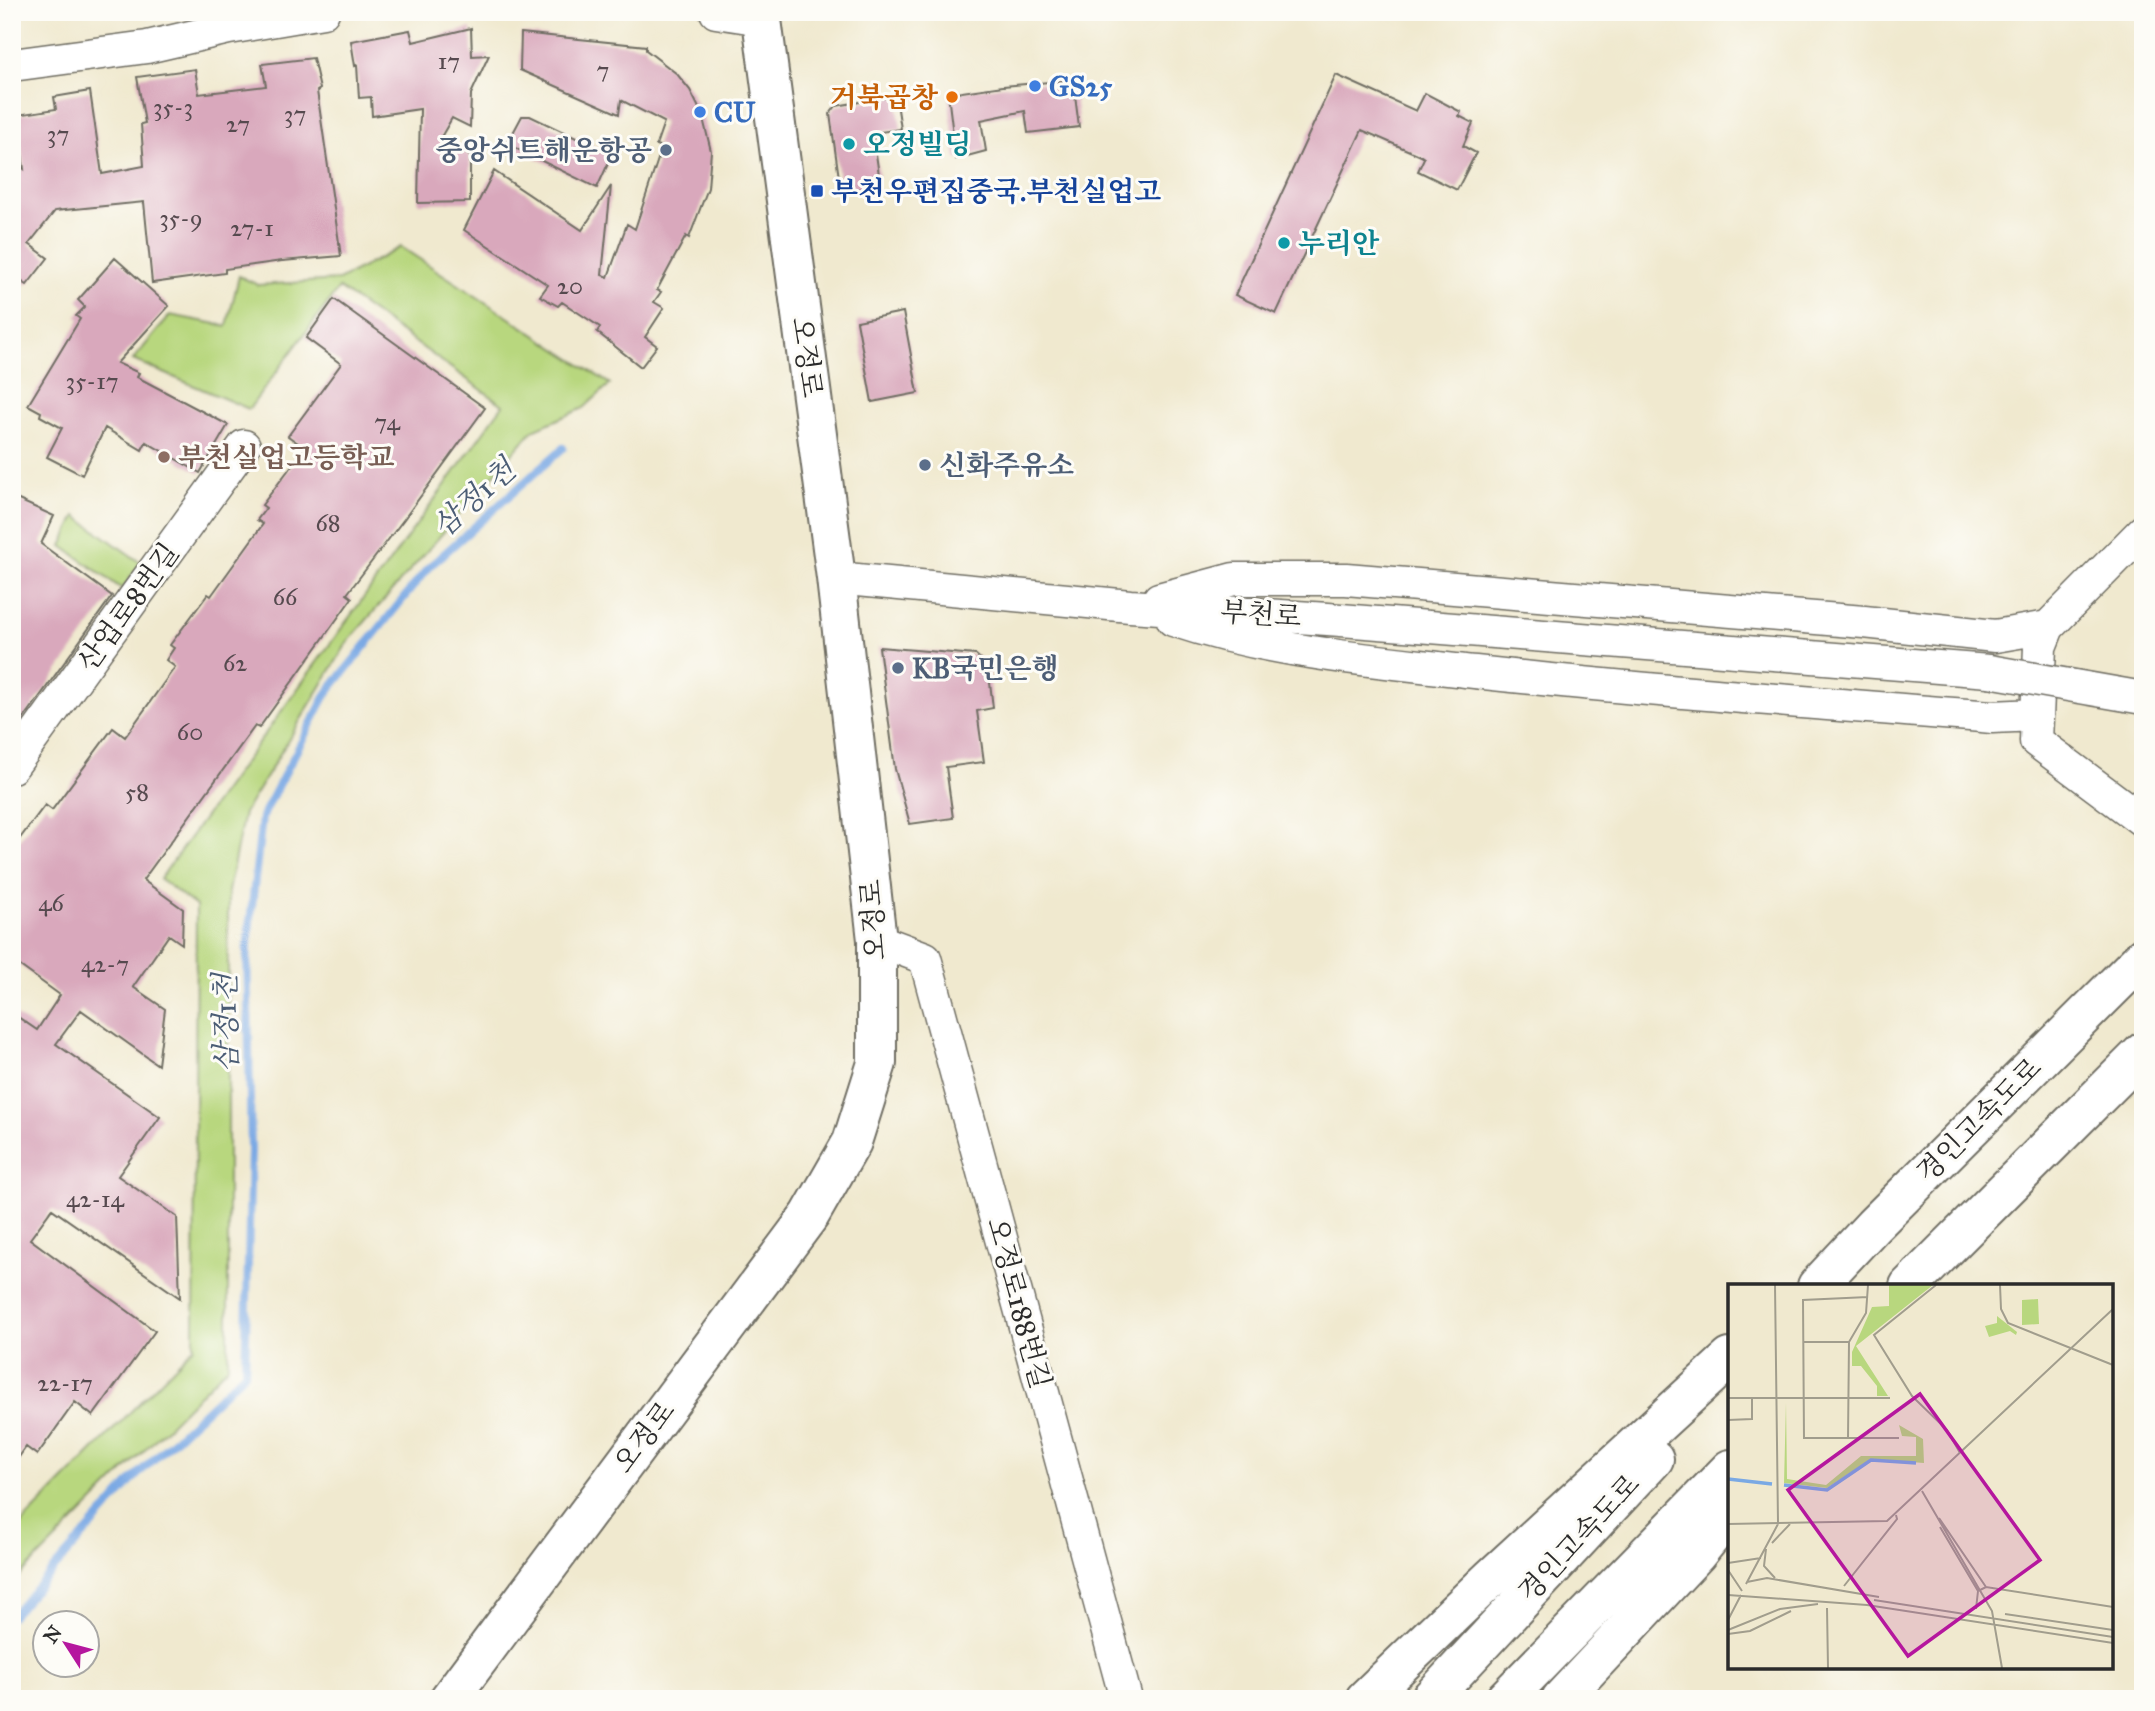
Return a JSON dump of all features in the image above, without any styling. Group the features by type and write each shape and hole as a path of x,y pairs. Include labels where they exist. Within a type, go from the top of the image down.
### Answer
{"main road":[{"name":"오정로","path":"449,1699 810,1215 852,1142 877,1063 877,940 836,578 761,16"},
{"name":"경인고속도로","path":"1819,1284 1873,1226 2143,957"},
{"path":"1917,1279 2143,1052"},
{"path":"1810,1284 1873,1226"},
{"path":"1365,1699 1491,1578 1728,1360"},
{"name":"경인고속도로","path":"1430,1699 1728,1380"},
{"name":"경인고속도로","path":"1505,1699 1728,1471"},
{"path":"1561,1699 1696,1555 1728,1515"}],"street":[{"path":"12,65 147,47 229,28 323,12"},
{"path":"716,12 761,16"},
{"name":"산업로8번길","path":"12,767 244,446"},
{"path":"2036,728 2040,647 2048,626 2143,531"},
{"name":"부천로","path":"836,578 1130,606 1989,671 2143,698"},
{"path":"1130,606 1234,579 1346,579 1864,622 1995,636 2048,626"},
{"path":"1130,606 1211,633 1310,654 1564,681 1992,717 2036,728 2143,821"},
{"name":"오정로188번길","path":"877,940 925,958 1126,1699"}],"green space":[{"path":"401,247 610,384 584,408 533,430 349,640 244,813 228,891 228,1366 12,1584 12,1533 194,1347 196,906 160,879 503,405 339,288 249,409 133,360 170,315 227,326 239,276 258,285 339,280"},
{"path":"76,516 141,563 122,589 62,546"}],"building":[{"path":"471,28 472,56 489,55 471,94 470,127 452,118 441,137 470,156 470,202 418,203 420,109 372,116 371,97 359,98 357,65 355,66 351,41 410,30 413,42"},
{"path":"521,33 646,46 646,50 677,74 690,90 702,114 711,151 708,188 689,238 686,236 657,290 661,292 654,302 664,308 645,337 657,346 641,367 597,332 600,327 562,302 558,306 540,296 548,285 464,230 494,171 582,230 611,186 602,275 608,277 627,224 635,229 662,147 656,145 664,122 621,100 619,114 520,70"},
{"path":"313,58 320,89 317,91 341,256 225,269 225,273 152,283 144,202 55,211 29,244 48,258 27,285 12,275 12,160 24,169 17,115 56,109 54,97 90,91 102,174 144,166 141,124 145,123 137,77 195,69 199,94 266,86 262,64"},
{"name":"누리안","path":"1336,75 1416,111 1425,93 1461,112 1459,116 1473,123 1463,146 1476,153 1457,190 1418,171 1424,158 1421,156 1362,130 1276,314 1235,295"},
{"path":"1073,80 1079,127 1028,133 1025,111 981,120 986,151 956,159 948,94"},
{"name":"오정빌딩","path":"896,96 901,129 873,133 879,175 872,176 873,187 841,192 830,114 836,106"},
{"path":"522,116 530,116 612,155 597,188 507,144"},
{"path":"115,258 169,306 117,363 139,373 137,377 228,425 200,473 146,442 142,450 105,428 82,475 47,457 62,428 40,416 41,412 28,405 80,319 76,316 85,307 78,300"},
{"path":"334,299 485,408 347,594 352,598 259,728 255,726 143,880 183,909 182,944 169,935 133,987 165,1009 158,1065 81,1010 56,1044 160,1117 118,1176 177,1217 180,1298 52,1209 30,1239 155,1331 93,1416 75,1402 37,1455 26,1447 12,1467 12,1013 37,1030 60,995 12,960 12,849 45,805 52,810 113,728 125,737 175,667 166,660 174,648 170,645 208,594 211,596 263,524 257,520 266,508 262,505 305,448 288,436 341,364 306,338"},
{"path":"903,312 918,393 872,402 857,321"},
{"path":"12,497 54,516 41,544 112,596 12,735"},
{"path":"879,647 976,655 988,666 993,708 977,711 984,762 946,767 953,818 910,824 895,769"}],"waterway":[{"name":"삼정1천","path":"12,1616 137,1475 245,1373 251,1150 247,949 262,817 327,693 428,568 563,448"}],"place":[{"name":"GS25","path":"1035,86"},
{"name":"거북곱창","path":"952,97"},
{"name":"CU","path":"700,112"},
{"name":"오정빌딩","path":"849,144"},
{"name":"중앙쉬트해운항공","path":"666,150"},
{"name":"부천우편집중국.부천실업고","path":"817,191"},
{"name":"누리안","path":"1284,243"},
{"name":"부천실업고등학교","path":"164,457"},
{"name":"신화주유소","path":"925,465"},
{"name":"KB국민은행","path":"898,668"}]}
